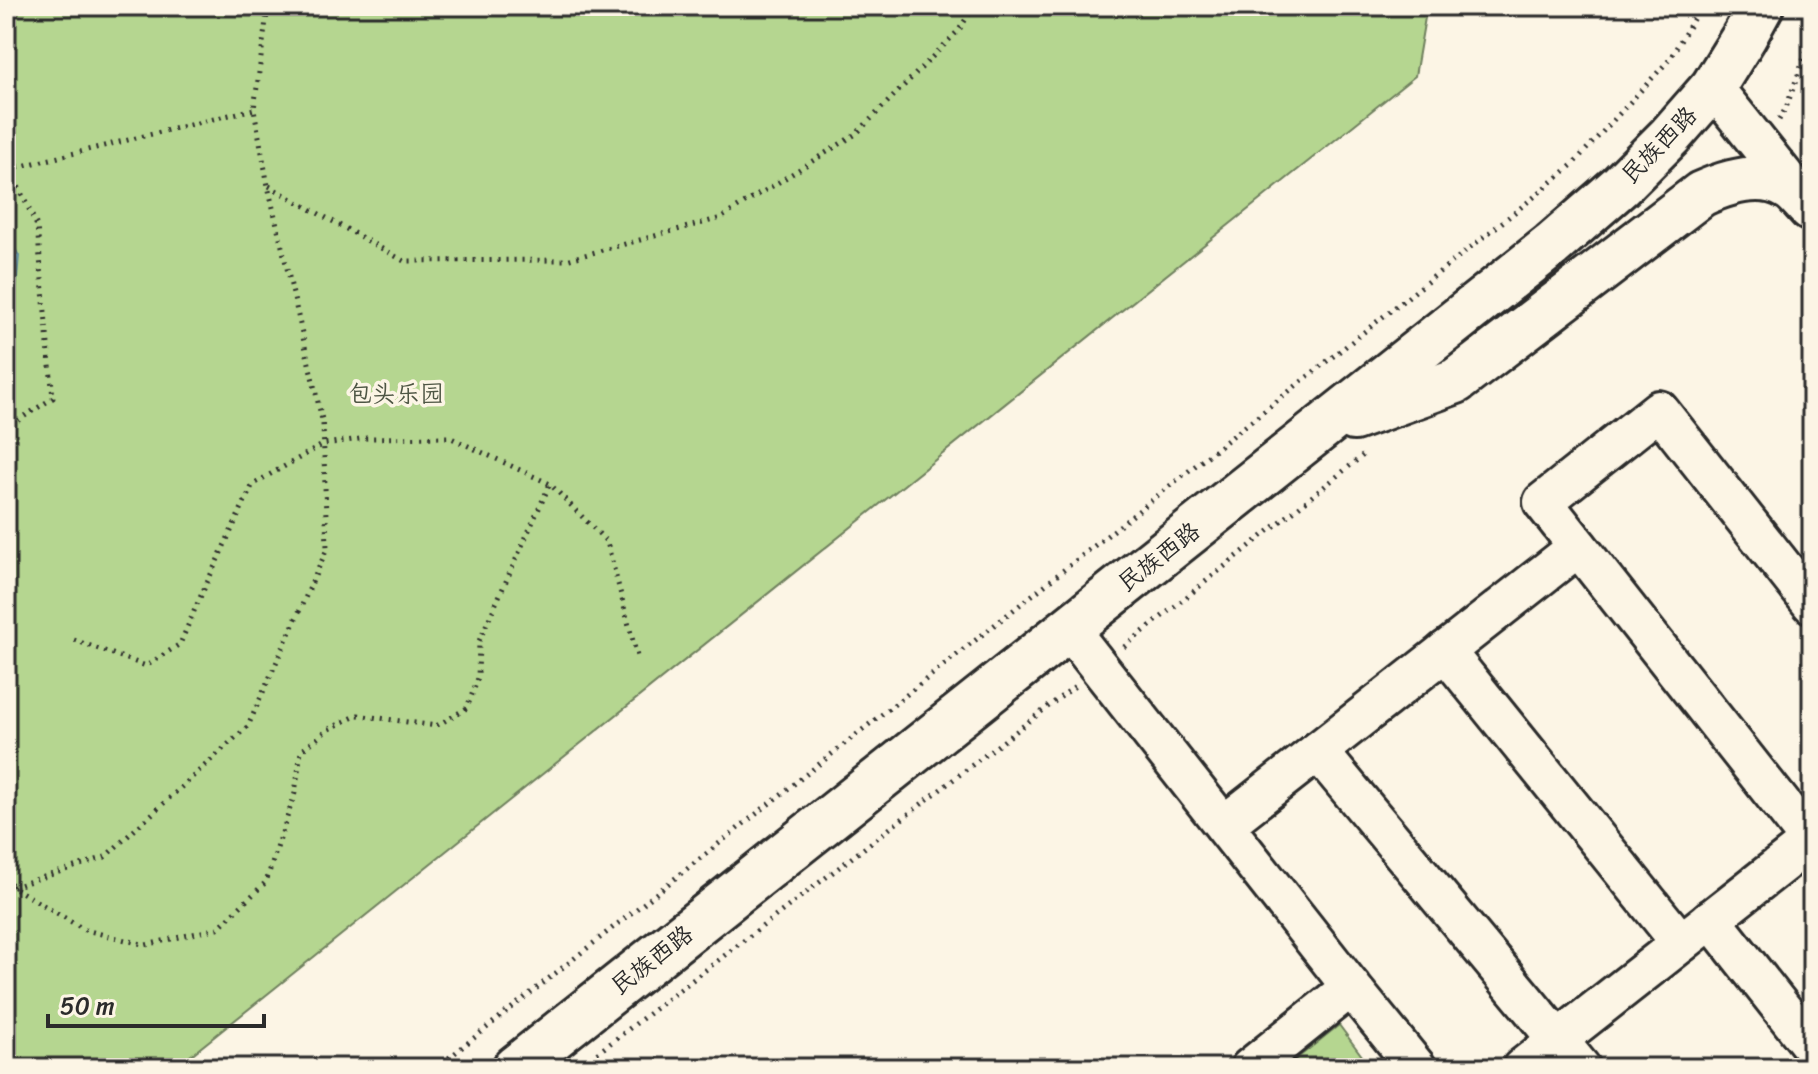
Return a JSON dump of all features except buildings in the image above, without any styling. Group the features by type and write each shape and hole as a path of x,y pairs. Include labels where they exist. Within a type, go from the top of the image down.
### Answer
{"main road":[{"name":"民族西路","path":"515,1068 1539,255 1620,186 1713,87 1761,6"},
{"path":"1318,431 1456,381 1701,194 1721,185 1760,180 1788,187 1812,209"}],"street":[{"path":"1713,87 1812,209"},
{"path":"1522,1068 1569,1054 1681,943 1812,841 1543,502 1659,410 1812,604"},
{"path":"1224,825 1578,547"},
{"path":"1069,629 1417,1068"},
{"path":"1445,651 1681,943"},
{"path":"1318,751 1569,1054"},
{"path":"1711,919 1812,1047"},
{"path":"1250,1068 1351,987"}],"path":[{"path":"6,18 20,6"},
{"path":"6,892 105,857 248,726 327,549 323,424 268,186 254,109 268,6"},
{"path":"268,186 404,261 566,260 721,218 856,134 959,30 974,6"},
{"path":"436,1068 1534,197 1572,165 1669,60 1701,6"},
{"path":"6,428 53,398 37,226 8,168 254,109"},
{"path":"74,640 146,666 180,644 253,484 324,444 367,438 449,437 550,484 607,542 638,660"},
{"path":"578,1068 1099,668 1369,450"},
{"path":"6,876 13,887 85,930 146,945 218,928 266,882 295,793 301,751 329,729 358,715 436,726 467,708 478,678 479,641 550,484"}],"green space":[{"name":"包头乐园","path":"6,6 1427,6 1415,76 175,1068 6,1068"},
{"path":"1339,1025 1371,1068 1285,1068"}],"water":[{"path":"6,233 19,256 8,374 6,374"}]}
